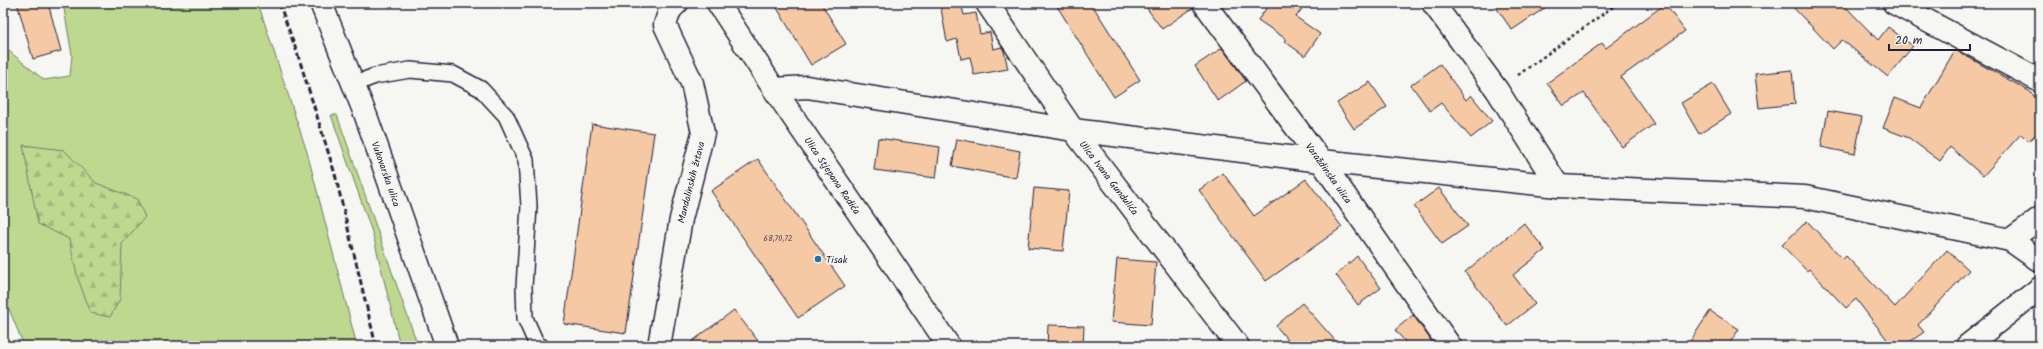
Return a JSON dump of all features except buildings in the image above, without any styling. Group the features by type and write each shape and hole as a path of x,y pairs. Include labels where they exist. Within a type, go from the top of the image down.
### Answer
{"street":[{"name":"Vukovarska ulica","path":"322,3 354,84 447,346"},
{"name":"Mandalinskih žrtava","path":"659,346 681,219 703,133 692,83 665,25 670,10 677,3"},
{"name":"Ulica Stjepana Radića","path":"718,3 774,89 949,346"},
{"name":"Ulica Ivana Gundulića","path":"987,3 1073,130 1238,346"},
{"name":"Varaždinska ulica","path":"1204,3 1321,161 1450,346"},
{"path":"1433,3 1497,90 1558,186"},
{"path":"1894,3 2040,81"},
{"path":"774,89 807,87 1073,130 1321,161 1558,186 1805,197 2010,240 2040,261"},
{"path":"2010,240 2040,218"},
{"path":"1967,346 2040,288"}],"lane":[{"path":"354,84 375,76 410,70 453,74 481,89 506,116 526,160 529,206 524,287 525,318 537,345 541,346"}],"path":[{"path":"1497,90 1618,3"}],"green space":[{"path":"63,3 258,3 307,152 357,346 24,346 3,294 3,46 44,80 70,76 72,55"},
{"path":"331,115 337,115 418,346 400,346 373,235"},
{"path":"23,145 64,150 96,183 137,199 145,217 122,244 120,299 110,317 91,313 78,279 69,239 38,224"}],"railway":[{"path":"279,3 297,52 335,174 376,346"},
{"path":"3,339 6,346"}],"place":[{"name":"Tisak","path":"818,259"}]}
